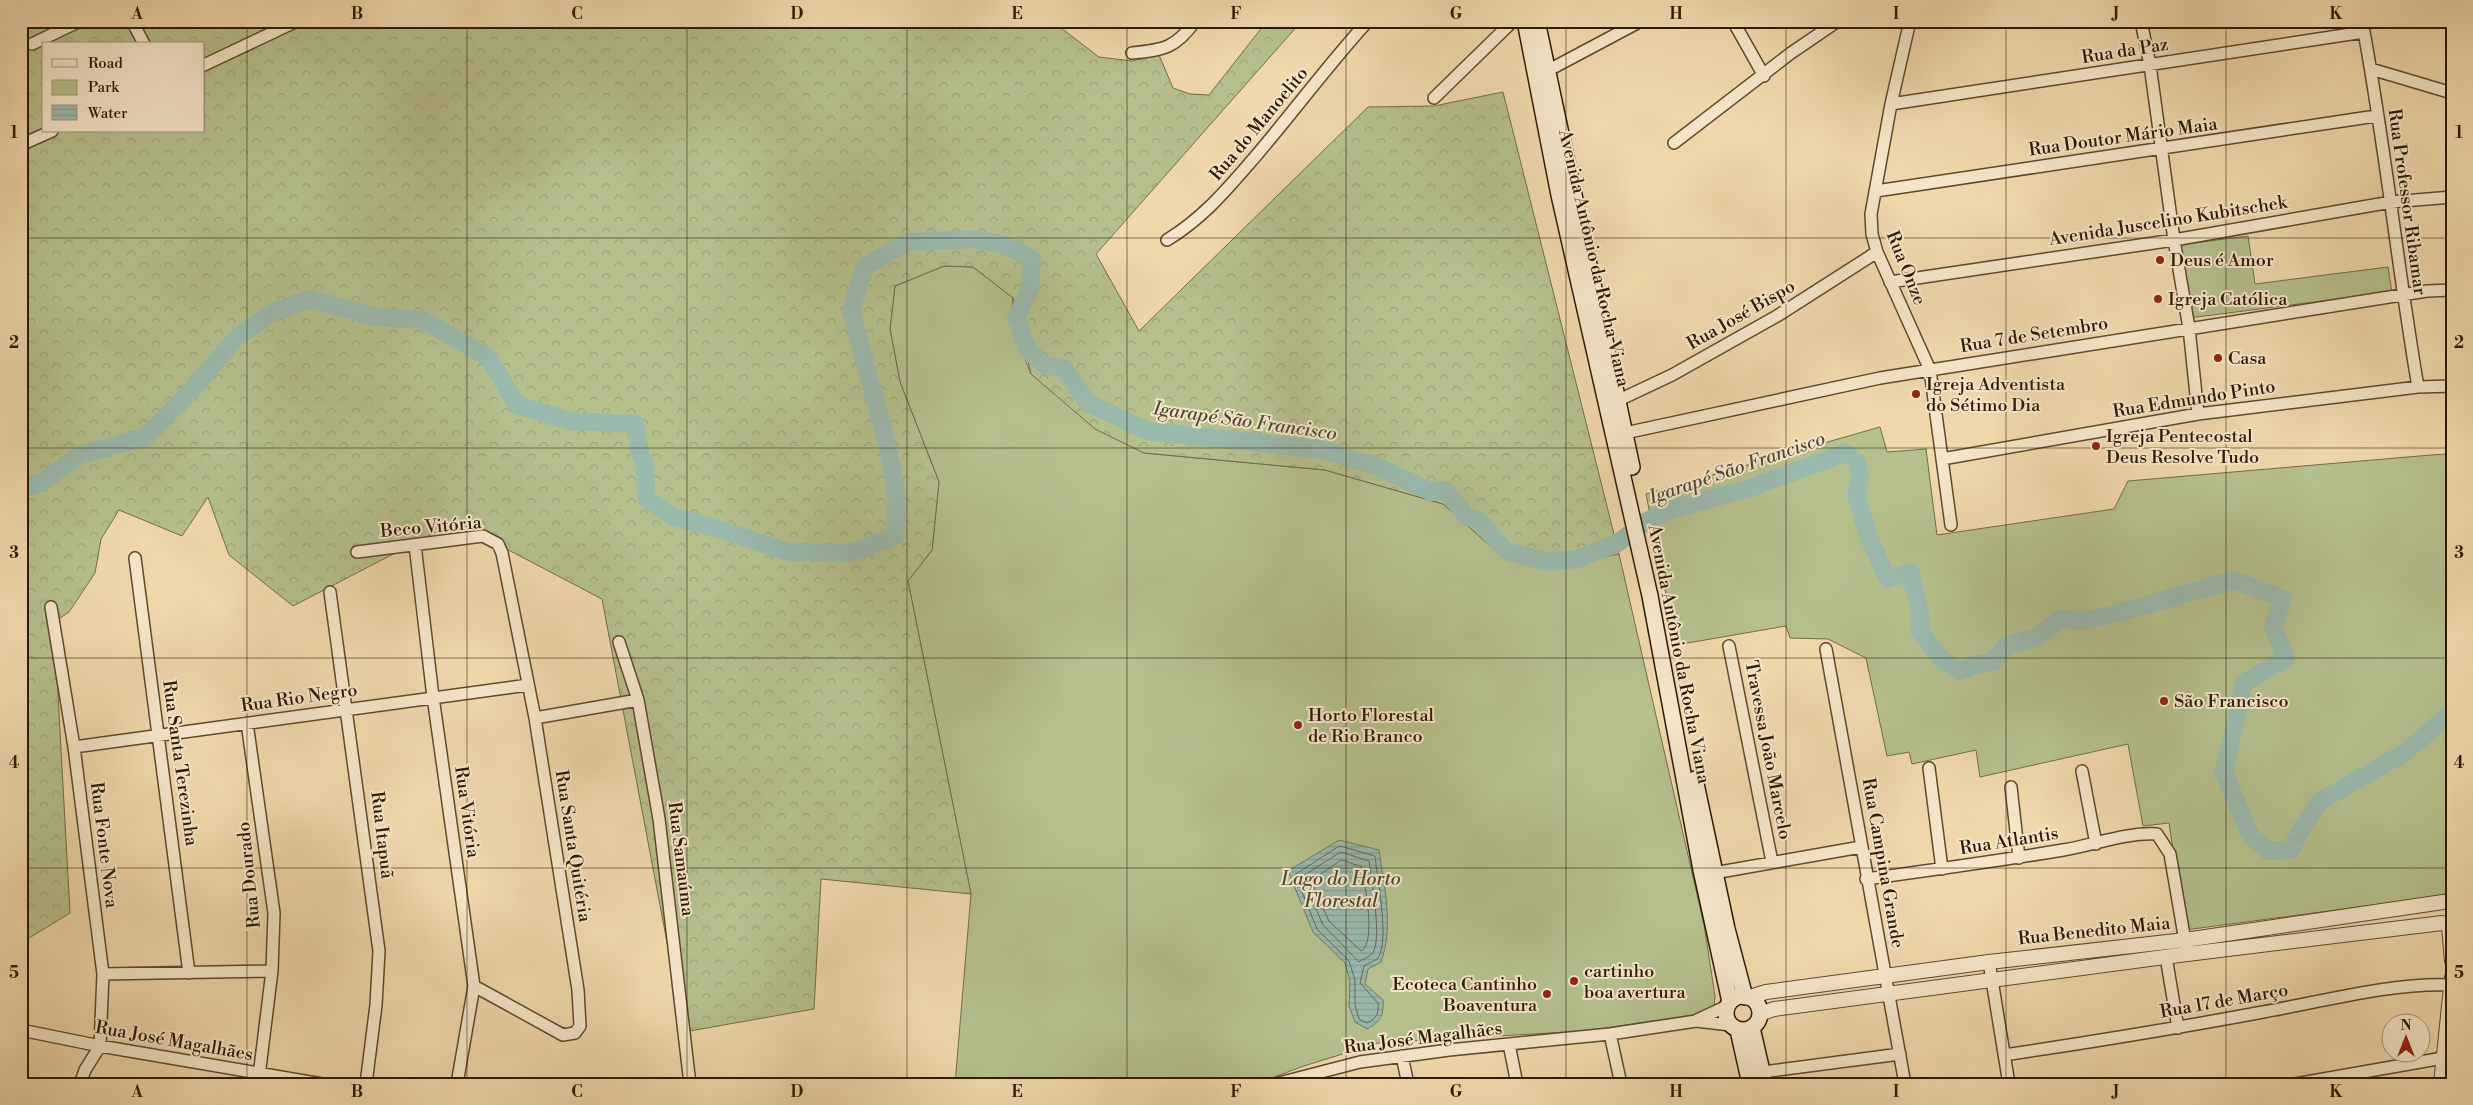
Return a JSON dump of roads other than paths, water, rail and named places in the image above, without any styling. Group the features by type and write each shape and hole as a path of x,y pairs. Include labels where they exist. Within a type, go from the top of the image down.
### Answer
{"main road":[{"name":"Avenida Antônio da Rocha Viana","path":"1525,21 1559,195 1638,518 1714,873 1748,997"},
{"name":"Avenida Antônio da Rocha Viana","path":"1538,21 1625,433 1638,518"},
{"name":"Avenida Antônio da Rocha Viana","path":"1654,595 1701,870 1728,1004"},
{"path":"1740,1028 1759,1019 1760,1014 1756,1001 1748,997 1734,998 1728,1004 1726,1016 1740,1028 1764,1078"},
{"path":"1740,1028 1750,1084"}],"street":[{"path":"32,44 80,21"},
{"path":"132,21 143,42"},
{"path":"205,65 297,21"},
{"path":"1132,53 1154,51 1176,44 1195,21"},
{"name":"Rua do Manoelito","path":"1167,240 1187,228 1224,194 1282,127 1327,69 1368,21"},
{"path":"1434,98 1513,21"},
{"path":"1548,71 1641,21"},
{"path":"1733,21 1764,76"},
{"path":"1674,143 1764,76 1791,53 1838,21"},
{"name":"Rua Onze","path":"1910,21 1891,104 1876,191 1872,228 1877,252 1930,370 1951,525"},
{"path":"2141,21 2150,65 2174,240 2189,328 2198,414"},
{"name":"Rua da Paz","path":"1891,104 2150,65 2363,26"},
{"name":"Rua Professor Ribamar","path":"2363,26 2391,202 2402,295 2418,387"},
{"path":"2371,69 2452,93"},
{"name":"Rua Doutor Mário Maia","path":"1876,191 2376,116"},
{"path":"25,143 50,132"},
{"name":"Avenida Juscelino Kubitschek","path":"1890,282 2174,240 2391,202 2452,197"},
{"name":"Rua José Bispo","path":"1618,400 1672,375 1777,316 1877,252"},
{"name":"Rua 7 de Setembro","path":"1625,433 1880,378 2427,291 2452,290"},
{"name":"Rua Edmundo Pinto","path":"1942,458 2198,414 2418,387 2452,386"},
{"name":"Beco Vitória","path":"356,552 483,536 498,544 502,553"},
{"name":"Rua Vitória","path":"415,545 433,697 474,986 457,1084"},
{"name":"Rua Santa Quitéria","path":"474,986 563,1035 575,1033 580,1026 578,990 535,718 502,553"},
{"name":"Rua Santa Terezinha","path":"135,558 189,973"},
{"name":"Rua Itapuã","path":"330,592 348,709 379,951 376,1005 366,1084"},
{"name":"Rua Fonte Nova","path":"51,607 74,747 103,974 100,1046 85,1070 80,1084"},
{"name":"Rua Samaúma","path":"620,642 638,700 659,819 690,1084"},
{"name":"Travessa João Marcelo","path":"1729,646 1772,862"},
{"name":"Rua Campina Grande","path":"1826,650 1866,879 1886,976 1905,1084"},
{"name":"Rua Rio Negro","path":"74,747 528,685"},
{"path":"535,718 638,700"},
{"name":"Rua Dourado","path":"247,723 274,913 272,971 259,1079"},
{"path":"1929,768 1942,869"},
{"path":"2082,771 2096,844"},
{"path":"2011,786 2019,858"},
{"name":"Rua Atlantis","path":"1866,879 2019,858 2129,836 2157,834 2170,854 2186,947"},
{"path":"1714,873 1861,847"},
{"path":"2449,899 2438,910 2448,925 2452,961"},
{"name":"Rua Benedito Maia","path":"1760,1014 1774,1009 2166,957 2186,947 2449,899"},
{"name":"Rua Benedito Maia","path":"1748,997 1766,992 1989,962 2448,925"},
{"path":"2166,957 2178,1028"},
{"path":"1989,962 2009,1084"},
{"path":"103,974 272,971"},
{"path":"2441,1084 2451,981"},
{"name":"Rua 17 de Março","path":"2004,1055 2178,1028 2355,995 2451,981"},
{"name":"Rua José Magalhães","path":"1696,1021 1728,1004"},
{"name":"Rua José Magalhães","path":"1275,1084 1314,1078 1402,1056 1610,1034 1696,1021 1740,1028"},
{"name":"Rua José Magalhães","path":"21,1030 259,1079 322,1084"},
{"path":"1610,1034 1621,1084"},
{"path":"1509,1044 1517,1084"},
{"path":"1764,1078 1900,1054"},
{"path":"1402,1056 1408,1084"},
{"path":"2295,1084 2443,1058"}],"water":[{"name":"Lago do Horto Florestal","path":"1339,840 1379,850 1387,906 1387,935 1381,962 1368,969 1365,984 1383,1000 1383,1010 1378,1021 1367,1029 1355,1022 1349,1006 1350,981 1345,963 1313,932 1288,871"}],"waterway":[{"name":"Igarapé São Francisco","path":"21,489 41,483 80,455 146,437 190,392 235,339 271,313 310,299 375,317 423,320 488,357 517,405 571,421 635,424 639,450 645,466 646,498 673,517 719,529 788,552 849,553 896,536 896,489 888,449 851,310 865,266 908,242 976,239 1005,245 1032,259 1030,289 1016,318 1027,349 1044,365 1064,368 1087,402 1147,431 1324,450 1376,466 1431,492 1445,490 1467,517 1478,520 1506,551 1548,562 1577,559 1616,544 1647,521 1673,509 1747,489 1845,453 1857,462 1860,477 1856,496 1869,538 1888,579 1911,572 1920,616 1919,630 1942,660 1959,671 1977,664 1993,662 2007,645 2036,638 2062,618 2081,621 2118,613 2234,580 2283,599 2273,627 2286,658 2244,683 2224,772 2250,835 2268,851 2291,850 2303,826 2319,802 2404,753 2452,712"}],"place":[{"name":"Deus é Amor","path":"2160,260"},
{"name":"Igreja Católica","path":"2158,299"},
{"name":"Casa","path":"2218,358"},
{"name":"Igreja Adventista do Sétimo Dia","path":"1916,394"},
{"name":"Igreja Pentecostal Deus Resolve Tudo","path":"2096,446"},
{"name":"São Francisco","path":"2164,701"},
{"name":"Horto Florestal de Rio Branco","path":"1298,725"},
{"name":"cartinho boa avertura","path":"1574,981"},
{"name":"Ecoteca Cantinho Boaventura","path":"1547,994"}]}
